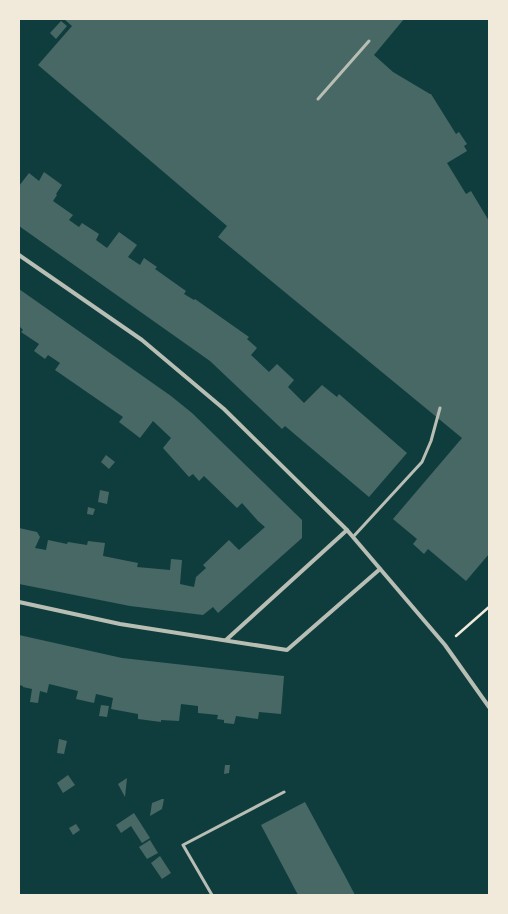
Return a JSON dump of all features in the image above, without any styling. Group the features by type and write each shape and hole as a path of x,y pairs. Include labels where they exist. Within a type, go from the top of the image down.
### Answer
{"street":[{"path":"19,256 142,340 224,409 347,530 445,645 489,707"},
{"path":"226,640 347,530"},
{"path":"19,602 120,624 287,650 380,569"}],"lane":[{"path":"318,99 369,41"},
{"path":"353,538 422,462 432,441 440,408"},
{"path":"212,895 182,845 284,792"}],"path":[{"path":"445,645 489,607"}],"building":[{"path":"64,19 404,19 374,55 393,72 431,94 456,134 459,132 467,144 464,146 467,151 447,163 466,194 471,191 489,221 489,554 466,581 428,549 424,554 413,544 417,539 393,519 462,438 218,237 227,226 38,65 72,26"},
{"path":"61,21 67,26 56,39 50,33"},
{"path":"44,172 62,185 53,201 73,215 69,220 79,227 82,223 99,234 96,240 107,248 119,232 137,245 128,257 140,265 144,258 157,267 155,269 186,291 184,294 194,300 195,299 249,337 247,339 257,348 251,355 269,372 277,364 294,380 288,387 304,403 322,385 337,397 339,394 407,453 369,497 285,426 282,429 210,361 19,226 19,186 29,173 39,181"},
{"path":"19,289 171,396 192,413 302,520 302,538 218,613 213,607 203,615 130,606 19,584 19,528 37,532 40,537 35,548 46,550 48,540 67,544 68,542 87,545 88,541 105,543 103,556 138,563 137,567 170,570 171,559 182,560 180,584 194,587 196,577 206,568 203,565 229,540 239,550 265,527 242,503 237,508 204,476 199,481 193,474 189,477 163,448 171,438 153,421 140,438 119,422 123,417 55,370 60,363 48,355 45,359 34,351 39,344 21,332 23,330 19,326"},
{"path":"106,455 115,462 109,469 101,462"},
{"path":"100,490 109,492 107,504 98,502"},
{"path":"88,507 95,509 93,515 87,514"},
{"path":"19,635 122,658 284,676 281,714 259,712 258,719 236,716 234,724 224,723 224,720 217,719 218,715 198,713 198,706 181,704 179,721 161,720 161,722 138,719 138,714 111,709 113,698 96,694 94,703 76,699 78,691 49,684 47,693 40,691 38,703 30,702 32,689 19,685"},
{"path":"101,705 109,706 107,717 99,716"},
{"path":"59,739 67,741 64,754 57,753"},
{"path":"225,765 230,765 229,773 224,774"},
{"path":"68,775 75,785 63,793 57,783"},
{"path":"127,778 125,797 118,784"},
{"path":"164,799 162,809 150,816 152,803"},
{"path":"305,802 355,895 298,895 261,825"},
{"path":"134,813 150,838 142,843 131,826 121,833 116,825"},
{"path":"76,824 80,830 73,835 69,828"},
{"path":"150,840 158,853 147,859 139,847"},
{"path":"160,856 171,873 162,879 151,863"}]}
